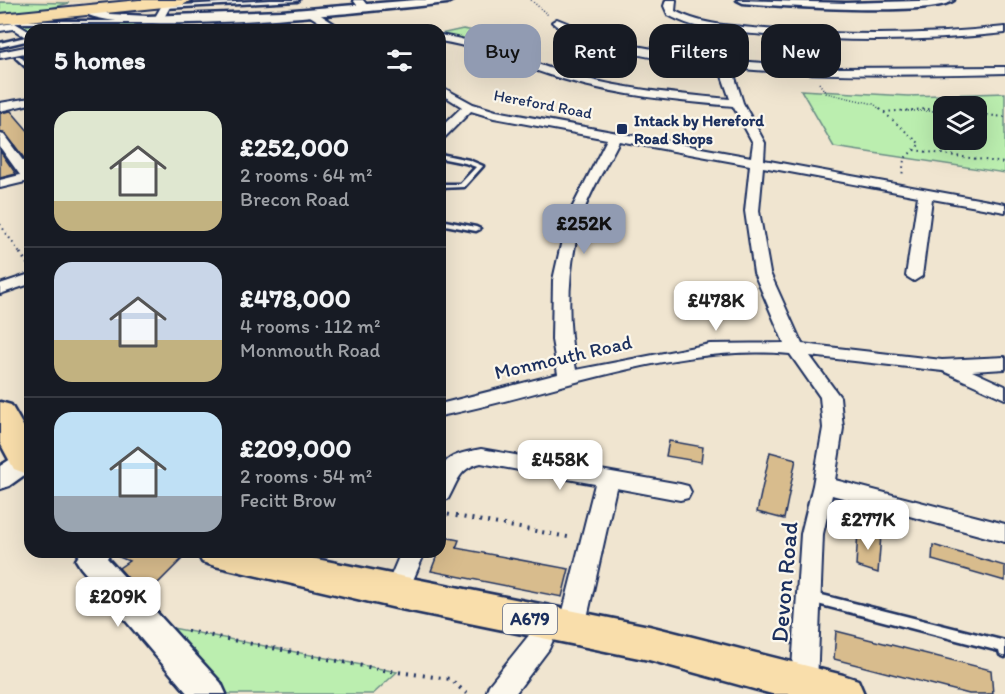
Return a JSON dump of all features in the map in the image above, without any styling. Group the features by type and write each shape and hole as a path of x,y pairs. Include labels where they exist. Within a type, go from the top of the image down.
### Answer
{"highway":[{"path":"0,20 183,0"}],"main road":[{"path":"0,412 24,455"},
{"name":"A679","path":"242,558 396,592 649,643 843,694"}],"street":[{"path":"120,8 120,13 124,15 162,13 214,18 314,14 362,4 447,0"},
{"path":"671,0 669,6 671,13 686,22 717,28 874,38 934,37 1005,30"},
{"path":"743,0 843,4 918,4 948,0"},
{"path":"88,11 118,18 162,13"},
{"path":"314,14 330,24"},
{"path":"557,22 578,33 649,52"},
{"path":"0,28 15,26 24,33"},
{"path":"446,34 463,29"},
{"path":"446,36 478,38 524,63 580,80 644,93 737,103"},
{"path":"0,55 24,50"},
{"path":"841,71 899,73 1005,70"},
{"name":"Devon Road","path":"728,78 737,103 759,143 752,211 762,273 795,348 830,397 833,428 824,485 812,534 804,684"},
{"name":"Hereford Road","path":"446,93 469,106 494,114 1005,208"},
{"path":"0,107 24,102"},
{"path":"446,129 469,106"},
{"path":"568,376 561,340 561,280 574,218 614,137"},
{"path":"0,138 24,171"},
{"path":"0,184 24,179"},
{"path":"914,276 926,193"},
{"path":"0,289 24,281"},
{"name":"Monmouth Road","path":"446,408 568,376 693,352 750,347 795,348 947,367 1005,363"},
{"name":"Monmouth Road","path":"947,367 1005,393"},
{"path":"446,480 450,471 461,459 481,456 680,492"},
{"path":"0,479 24,464"},
{"path":"499,694 540,641 560,624 591,542 607,479"},
{"path":"824,485 1005,533"},
{"path":"92,558 91,560 209,694"},
{"path":"396,592 410,558"}],"lane":[{"path":"162,13 297,0"},
{"path":"0,20 147,23 214,18"},
{"path":"0,45 24,39"},
{"path":"18,57 24,63"},
{"path":"446,157 467,160 480,166 465,185 454,188 446,187"},
{"path":"446,223 476,229"},
{"path":"807,596 1005,647 1005,651"}],"path":[{"path":"531,0 557,22"},
{"path":"814,78 826,93 874,104 920,144 904,159 900,188"},
{"path":"884,112 933,110"},
{"path":"987,115 1005,117"},
{"path":"914,150 1005,163"},
{"path":"0,224 24,258"},
{"path":"446,514 591,542"},
{"path":"147,623 383,670 450,679 467,694"}],"shaded area":[{"path":"0,0 154,0 122,4"}],"green space":[{"path":"0,2 69,3 37,12 0,15"},
{"path":"464,29 464,42 446,39 446,33"},
{"path":"801,90 908,96 1005,93 1005,173 834,147"},
{"path":"147,623 397,672 373,694 209,694"}],"building":[{"path":"11,111 24,126 24,158 6,134 0,132 0,113"},
{"path":"0,151 16,174 0,178"},
{"path":"669,441 703,447 701,462 666,456"},
{"path":"770,452 796,459 784,519 757,512"},
{"path":"858,529 881,535 878,573 856,566"},
{"path":"446,537 459,540 456,548 569,569 562,597 431,571 436,558 446,558"},
{"path":"933,545 1005,566 1005,581 932,560"},
{"path":"122,558 182,559 150,591 133,584 119,568 129,561"},
{"path":"836,631 991,670 993,694 969,694 834,659"}],"place":[{"name":"Intack by Hereford Road Shops","path":"622,129"}]}
